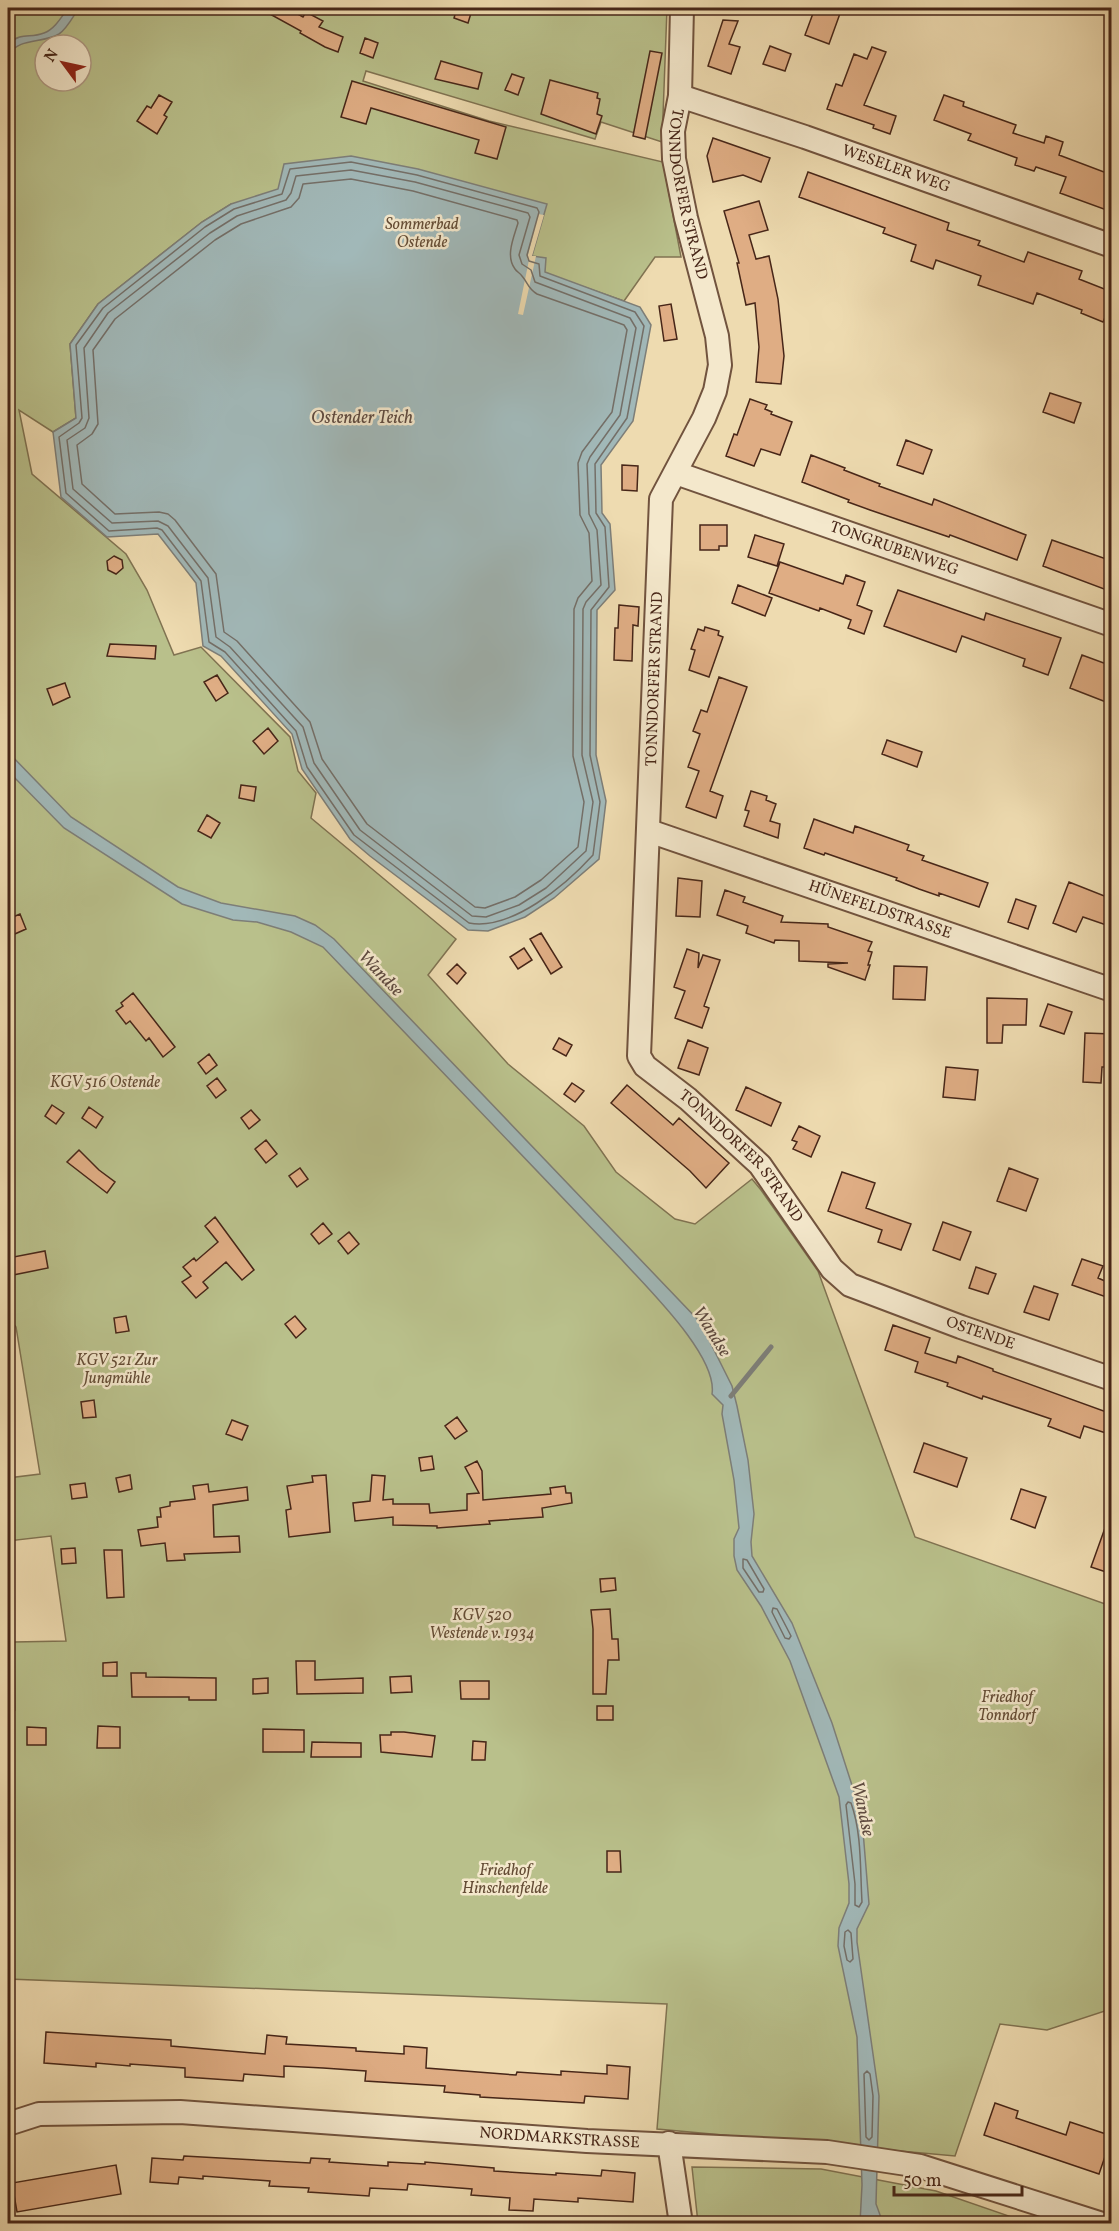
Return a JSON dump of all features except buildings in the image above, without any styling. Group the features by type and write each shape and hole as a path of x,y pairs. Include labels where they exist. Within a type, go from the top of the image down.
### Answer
{"street":[{"name":"TONNDORFER STRAND","path":"682,8 680,96 673,131 674,159 688,229 717,336 720,364 716,391 662,499 639,1056 645,1066 688,1099 760,1166 832,1269 850,1285"},
{"name":"WESELER WEG","path":"680,96 805,137 1112,246"},
{"name":"TONGRUBENWEG","path":"676,472 1112,625"},
{"name":"HÜNEFELDSTRASSE","path":"649,831 1112,990"},
{"name":"OSTENDE","path":"850,1285 961,1327 1112,1378"},
{"name":"NORDMARKSTRASSE","path":"8,2124 39,2114 180,2112 575,2140 827,2152 920,2166 1102,2223"},
{"path":"669,2143 681,2223"}],"green space":[{"path":"8,8 667,8 662,142 601,122 595,139 366,71 363,81 489,121 663,162 681,257 655,257 624,301 544,273 231,204 202,222 98,304 70,344 76,418 53,432 19,410 32,474 126,554 147,590 174,655 201,647 290,737 298,771 316,793 311,818 456,939 428,975 508,1064 584,1126 616,1172 675,1219 695,1224 752,1179 818,1271 915,1537 1111,1606 1111,2009 1047,2030 1000,2024 955,2156 657,2129 667,2004 8,1979 8,1710 15,1710 14,1642 66,1641 51,1536 8,1541 8,1478 40,1474 16,1327 8,1316"},
{"path":"692,2167 821,2169 936,2191 1029,2223 698,2223"}],"water":[{"path":"68,8 79,8 62,32 44,33 52,29"},
{"path":"33,35 33,41 13,49 8,55 8,44 22,36"},
{"name":"Ostender Teich","path":"351,156 418,169 547,204 532,256 546,258 545,272 640,307 651,325 633,421 601,465 602,513 610,524 615,590 597,610 596,755 606,801 599,859 554,898 525,917 488,931 468,930 350,839 302,769 292,734 221,656 203,646 196,583 158,534 107,537 61,497 53,432 76,418 70,344 98,304 202,222 231,204 278,189 284,164"},
{"path":"8,752 71,817 178,887 221,903 295,916 315,925 334,939 700,1322 732,1386 737,1406 748,1460 754,1514 752,1556 792,1623 832,1723 859,1807 869,1904 857,1929 857,1942 879,2096 876,2204 883,2223 860,2223 862,2185 857,2037 838,1946 839,1928 849,1903 839,1797 790,1661 761,1606 737,1570 734,1539 739,1528 734,1480 722,1414 723,1405 712,1394 711,1378 693,1342 679,1323 622,1260 323,947 291,932 257,922 233,920 182,904 64,828 8,771"}],"pier":[{"path":"538,214 544,215 532,256 536,256 523,315 518,314 529,260 527,259"}],"waterway":[{"path":"731,1396 771,1347"}],"park label":[{"name":"Sommerbad Ostende","path":"422,234"},
{"name":"KGV 516 Ostende","path":"105,1083"},
{"name":"KGV 521 Zur Jungmühle","path":"117,1370"},
{"name":"KGV 520 Westende v. 1934","path":"482,1625"},
{"name":"Friedhof Tonndorf","path":"1007,1707"},
{"name":"Friedhof Hinschenfelde","path":"505,1880"}],"water label":[{"name":"Wandse","path":"380,974"},
{"name":"Wandse","path":"711,1332"},
{"name":"Wandse","path":"862,1809"}]}
